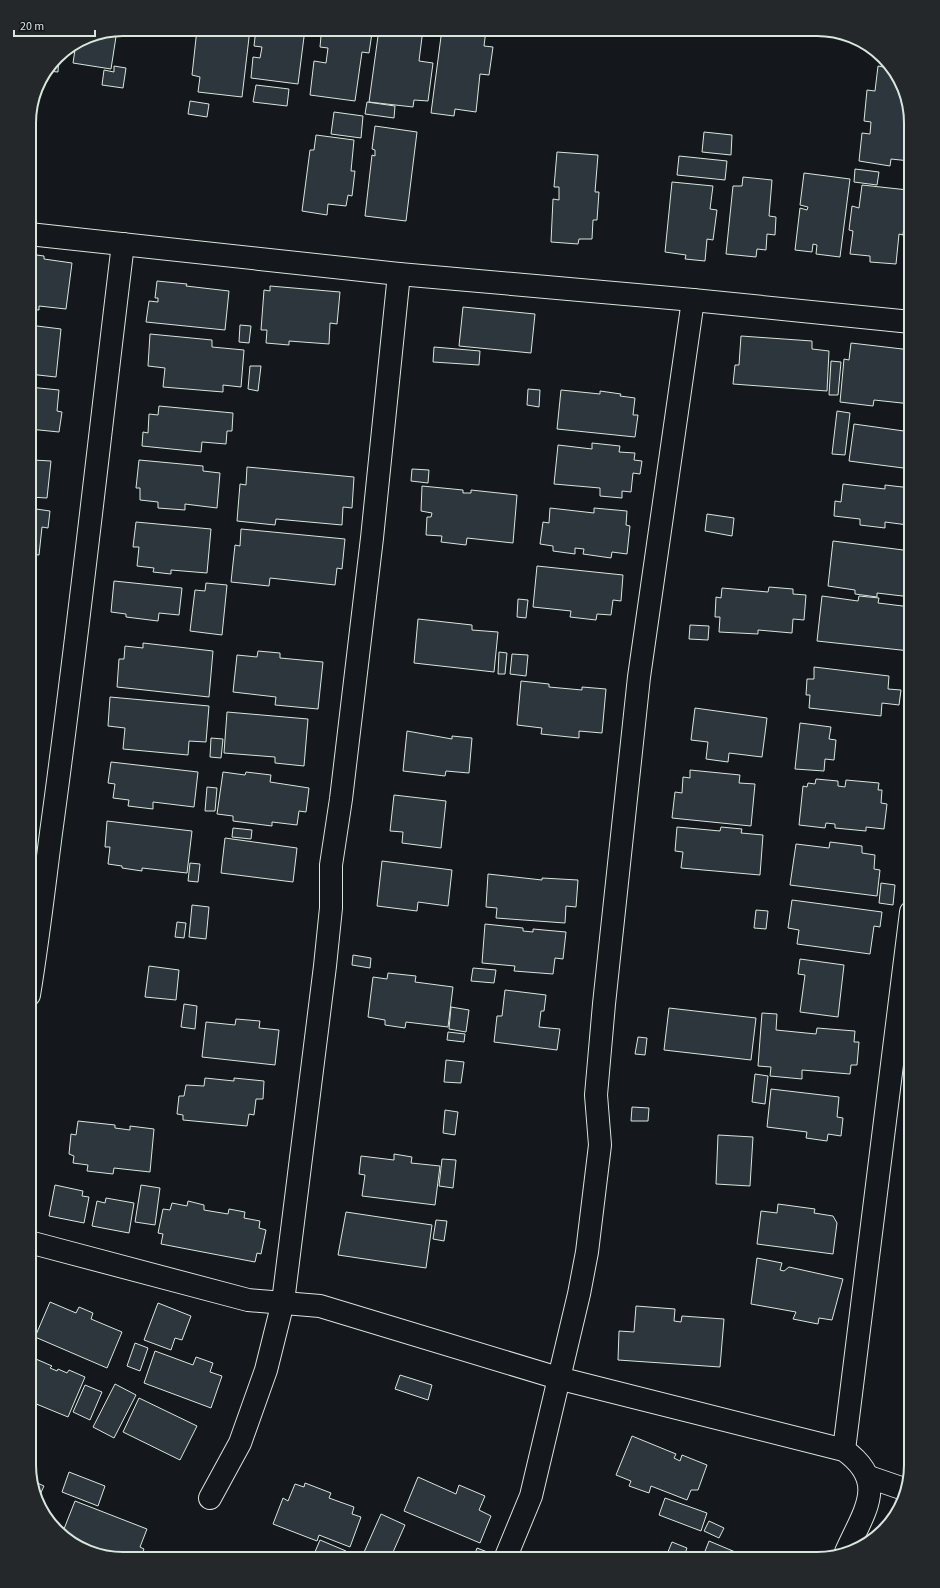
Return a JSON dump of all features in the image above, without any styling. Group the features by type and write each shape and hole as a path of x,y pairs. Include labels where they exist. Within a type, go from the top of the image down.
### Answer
{"street":[{"path":"36,235 399,274 693,300 904,321"},
{"path":"36,957 42,896 61,760 123,244"},
{"path":"210,1498 240,1443 266,1370 283,1302 325,966 331,908 332,865 370,554 399,274"},
{"path":"508,1552 531,1496 579,1294 594,1210 600,1145 596,1094 604,1004 638,693 693,300"},
{"path":"844,1450 904,968"},
{"path":"36,1244 248,1300 320,1306 558,1378 844,1450 858,1460 869,1477 870,1496 849,1545"},
{"path":"869,1477 901,1487"}],"building":[{"path":"196,36 249,36 242,97 198,92 200,77 192,75"},
{"path":"255,36 304,36 298,84 251,78 253,57 260,58 262,47 254,46"},
{"path":"321,36 372,36 369,53 362,52 355,101 310,95 314,61 326,63 328,48 320,47"},
{"path":"378,36 422,36 419,61 433,63 428,101 414,100 413,107 369,102"},
{"path":"441,36 485,36 484,46 493,47 489,75 480,74 476,112 455,109 454,116 431,113"},
{"path":"116,37 111,69 73,63 75,51 79,48 100,39"},
{"path":"58,64 58,72 53,72"},
{"path":"114,66 126,68 123,88 102,85 104,70 114,72"},
{"path":"878,66 883,67 895,84 901,100 904,123 904,160 891,159 890,166 859,161 862,133 870,134 871,122 864,121 867,90 875,91"},
{"path":"256,85 289,89 287,106 253,102"},
{"path":"190,101 209,104 207,117 188,114"},
{"path":"367,102 395,106 394,118 365,114"},
{"path":"334,112 363,116 361,138 331,134"},
{"path":"375,126 417,132 406,221 365,216 372,155 375,156 375,150 372,149"},
{"path":"704,132 732,135 731,155 702,152"},
{"path":"316,135 354,140 351,171 355,171 352,196 348,195 346,206 328,204 327,215 302,211 310,150 314,150"},
{"path":"557,152 598,155 595,192 599,192 597,220 593,220 592,239 579,239 578,244 551,242 553,199 559,200 559,187 554,187"},
{"path":"679,156 727,161 725,180 677,175"},
{"path":"855,169 879,172 877,185 854,182"},
{"path":"804,173 850,179 840,257 816,254 817,245 813,244 812,252 795,250 800,208 807,210 808,207 800,205"},
{"path":"743,177 772,180 769,216 776,217 775,235 767,234 766,250 757,249 756,257 726,254 733,186 742,186"},
{"path":"672,182 713,186 710,209 717,210 713,240 707,239 705,261 685,259 686,255 665,252"},
{"path":"862,185 904,190 904,226 903,235 899,234 896,264 870,262 870,256 850,254 853,231 849,230 852,206 859,208"},
{"path":"36,255 44,256 44,259 72,263 66,309 39,306 39,310 36,310"},
{"path":"157,281 229,291 225,330 146,322 149,301 158,302 158,298 155,298"},
{"path":"270,286 340,292 337,324 330,323 329,344 289,341 289,345 266,343 267,330 261,330 264,290 270,291"},
{"path":"463,307 535,314 531,353 459,346"},
{"path":"240,325 251,326 249,343 239,342"},
{"path":"36,326 61,329 56,377 36,375"},
{"path":"150,334 212,340 212,347 244,350 241,387 223,385 223,392 163,387 165,368 148,366"},
{"path":"741,336 812,341 812,349 829,351 827,391 733,384 735,365 739,365"},
{"path":"851,343 904,349 904,403 874,400 873,406 840,402 844,359 849,360"},
{"path":"434,347 480,351 479,365 433,362"},
{"path":"831,361 841,362 838,395 829,395"},
{"path":"250,366 261,366 258,391 248,389"},
{"path":"36,388 59,390 57,411 62,412 59,432 36,430"},
{"path":"528,389 540,390 539,407 527,405"},
{"path":"561,390 600,394 600,391 635,398 633,415 638,415 635,437 557,429"},
{"path":"159,406 233,413 232,431 227,431 226,444 202,442 201,452 142,446 143,432 148,433 149,414 158,415"},
{"path":"837,411 850,413 845,455 832,454"},
{"path":"854,424 904,431 904,468 849,461"},
{"path":"592,443 620,446 619,452 635,453 634,460 642,461 640,474 633,473 631,492 622,491 622,498 600,496 600,488 554,484 558,445 592,449"},
{"path":"36,460 51,461 47,498 36,497"},
{"path":"139,460 203,466 203,471 220,473 217,508 185,504 185,510 158,508 158,502 140,500 140,488 136,488"},
{"path":"247,467 354,477 352,508 343,507 342,525 276,519 275,525 237,521 240,484 246,485"},
{"path":"412,469 429,470 428,483 411,481"},
{"path":"843,484 885,489 885,485 904,487 904,524 885,522 885,528 860,525 860,519 834,516 835,501 841,502"},
{"path":"422,486 463,490 463,493 471,493 471,490 517,495 513,543 467,538 466,545 441,542 442,536 426,535 427,517 431,517 432,513 421,511"},
{"path":"550,508 594,513 594,508 627,511 626,525 630,526 627,554 612,552 611,558 583,554 584,549 575,548 575,554 553,551 553,546 540,544 543,522 549,523"},
{"path":"36,509 50,511 48,528 42,527 39,555 36,555"},
{"path":"707,514 734,518 732,536 705,531"},
{"path":"136,522 211,529 207,573 171,570 171,574 153,572 154,568 137,566 139,547 133,547"},
{"path":"241,529 345,539 342,569 337,568 335,585 270,578 269,586 231,582 235,545 240,546"},
{"path":"833,541 904,550 904,596 877,593 877,597 855,594 855,590 828,586"},
{"path":"537,566 623,575 621,601 613,600 611,615 597,614 596,620 570,617 571,611 533,607"},
{"path":"114,581 182,588 179,615 159,613 158,621 126,617 126,614 111,612"},
{"path":"206,583 227,585 222,635 190,631 195,590 205,591"},
{"path":"769,587 793,589 793,594 806,595 804,620 793,619 792,633 758,630 758,634 719,632 720,617 715,617 716,597 721,598 722,588 768,592"},
{"path":"822,596 858,601 859,596 879,598 878,603 904,606 904,650 817,641"},
{"path":"518,599 528,600 526,618 517,617"},
{"path":"418,619 472,625 472,630 498,632 494,672 414,663"},
{"path":"690,625 709,626 708,640 689,639"},
{"path":"143,643 213,651 209,697 117,687 119,659 124,659 125,646 143,648"},
{"path":"258,651 280,653 280,658 323,662 318,709 275,705 276,697 233,692 237,655 257,657"},
{"path":"499,652 507,653 505,674 498,674"},
{"path":"512,654 528,655 526,676 510,674"},
{"path":"814,667 889,676 888,689 901,690 899,705 882,703 881,716 809,708 810,695 806,695 807,679 814,679"},
{"path":"521,681 549,684 549,687 582,690 582,687 606,689 602,733 579,731 579,738 541,734 542,728 517,725"},
{"path":"110,697 209,706 206,742 189,741 188,755 123,749 125,728 108,726"},
{"path":"695,708 767,718 762,757 729,753 728,762 706,759 708,742 691,740"},
{"path":"227,712 308,719 304,766 275,763 275,757 224,753"},
{"path":"800,723 831,727 829,739 836,740 834,760 825,759 824,771 795,769"},
{"path":"407,731 452,739 452,736 472,738 469,773 446,771 445,776 403,771"},
{"path":"211,738 223,739 221,758 210,757"},
{"path":"111,762 198,772 194,807 153,802 153,809 128,806 129,800 113,798 115,784 108,783"},
{"path":"690,770 740,775 739,783 755,784 751,826 672,818 675,792 682,793 683,777 690,778"},
{"path":"223,772 245,775 246,772 271,775 270,782 309,788 306,812 299,811 297,825 272,822 272,826 233,821 233,816 217,814"},
{"path":"816,779 838,781 838,786 845,787 846,780 879,783 878,790 882,790 881,803 887,804 884,829 866,827 866,831 835,828 835,824 826,823 825,828 799,825 803,786 807,787 808,783 815,784"},
{"path":"207,787 217,788 215,811 205,811"},
{"path":"394,795 446,801 441,848 402,843 403,832 390,831"},
{"path":"107,821 192,831 187,873 142,868 142,871 108,864 110,847 105,847"},
{"path":"677,827 720,831 721,827 742,829 741,833 763,835 760,875 681,868 683,852 675,851"},
{"path":"233,828 252,830 251,839 232,837"},
{"path":"225,838 297,848 293,882 221,873"},
{"path":"830,842 862,846 862,853 875,855 874,869 880,870 877,896 790,885 796,844 829,848"},
{"path":"382,861 452,870 448,906 418,902 417,911 377,906"},
{"path":"190,863 200,864 198,882 188,881"},
{"path":"488,874 542,880 542,878 578,880 576,907 566,906 565,923 496,918 497,908 486,907"},
{"path":"881,883 895,885 893,905 879,903"},
{"path":"792,900 882,912 880,927 874,926 870,954 797,944 799,930 788,928"},
{"path":"192,905 209,907 206,939 189,937"},
{"path":"756,910 768,911 766,929 754,928"},
{"path":"177,922 186,923 184,938 175,937"},
{"path":"485,924 523,928 523,931 533,932 533,929 566,932 563,959 555,958 553,974 514,971 515,966 482,963"},
{"path":"353,955 371,958 370,968 352,965"},
{"path":"800,959 844,965 838,1017 800,1012 805,975 798,974"},
{"path":"149,966 179,970 176,1000 145,997"},
{"path":"473,968 496,970 494,983 471,981"},
{"path":"388,973 416,976 415,982 453,987 448,1027 406,1022 405,1028 385,1025 385,1020 368,1017 373,977 387,979"},
{"path":"505,990 546,995 544,1011 541,1011 539,1027 560,1029 557,1050 494,1042 497,1016 502,1016"},
{"path":"184,1004 197,1006 195,1029 181,1027"},
{"path":"451,1007 469,1010 466,1032 449,1029"},
{"path":"669,1008 756,1018 751,1060 664,1050"},
{"path":"762,1013 777,1014 776,1030 816,1034 817,1028 855,1031 854,1042 859,1042 857,1065 851,1065 850,1074 802,1070 802,1079 770,1076 771,1067 758,1066"},
{"path":"236,1019 260,1021 259,1028 279,1030 275,1065 202,1057 206,1022 235,1025"},
{"path":"448,1032 465,1034 464,1042 447,1040"},
{"path":"638,1037 647,1038 645,1055 635,1054"},
{"path":"446,1060 464,1062 461,1083 444,1082"},
{"path":"755,1074 768,1076 765,1104 752,1102"},
{"path":"205,1078 234,1081 234,1078 264,1081 263,1099 256,1099 254,1115 249,1114 247,1126 183,1120 183,1115 177,1114 179,1096 184,1096 186,1085 204,1086"},
{"path":"771,1089 839,1097 837,1117 843,1118 841,1136 828,1134 827,1141 806,1138 807,1132 767,1127"},
{"path":"632,1107 649,1108 648,1121 631,1121"},
{"path":"445,1110 458,1112 455,1135 443,1133"},
{"path":"78,1121 115,1125 115,1128 130,1130 130,1126 154,1129 150,1172 114,1168 113,1174 87,1171 88,1165 73,1163 74,1156 69,1154 71,1134 76,1135"},
{"path":"718,1135 753,1137 750,1186 716,1184"},
{"path":"394,1154 412,1157 411,1163 440,1166 435,1205 362,1196 365,1175 359,1174 361,1156 394,1160"},
{"path":"442,1159 456,1160 453,1188 439,1186"},
{"path":"55,1185 83,1191 82,1196 89,1197 84,1223 49,1216"},
{"path":"141,1185 160,1188 155,1225 135,1222"},
{"path":"106,1198 134,1203 129,1233 92,1226 97,1201 105,1203"},
{"path":"188,1201 204,1205 204,1210 228,1214 229,1209 245,1212 244,1218 260,1221 259,1228 266,1230 261,1254 257,1253 255,1262 161,1244 163,1234 158,1233 163,1209 170,1210 172,1203 187,1206"},
{"path":"778,1204 815,1209 814,1213 833,1216 837,1223 833,1254 757,1244 761,1211 777,1213"},
{"path":"346,1212 432,1225 426,1268 338,1255"},
{"path":"436,1220 447,1221 444,1241 433,1239"},
{"path":"757,1258 782,1263 780,1270 784,1271 789,1267 843,1279 832,1320 819,1318 818,1324 793,1319 796,1312 751,1304"},
{"path":"50,1302 76,1313 79,1307 93,1313 91,1319 122,1332 107,1368 36,1337"},
{"path":"158,1303 191,1316 182,1340 175,1338 171,1350 144,1340"},
{"path":"636,1306 675,1309 674,1321 681,1322 682,1316 724,1319 720,1367 618,1360 619,1331 634,1332"},
{"path":"135,1343 148,1348 140,1371 127,1366"},
{"path":"155,1351 193,1365 196,1357 213,1363 210,1372 222,1376 211,1408 144,1383"},
{"path":"36,1359 52,1366 50,1368 57,1371 58,1369 67,1373 69,1370 85,1377 68,1417 36,1404"},
{"path":"400,1375 432,1385 428,1400 395,1389"},
{"path":"115,1384 136,1395 114,1438 93,1427"},
{"path":"85,1385 102,1392 90,1420 73,1412"},
{"path":"139,1398 197,1426 180,1460 123,1432"},
{"path":"632,1436 676,1454 674,1458 680,1461 682,1455 707,1465 698,1490 691,1490 687,1500 651,1486 649,1493 629,1486 631,1481 616,1475"},
{"path":"69,1472 105,1486 98,1506 62,1492"},
{"path":"418,1477 456,1494 459,1485 485,1496 479,1510 491,1516 480,1543 404,1511"},
{"path":"38,1483 44,1486 41,1493"},
{"path":"305,1483 331,1493 329,1498 354,1507 352,1514 361,1517 350,1547 319,1535 317,1541 273,1524 283,1498 288,1501 295,1484 304,1487"},
{"path":"665,1498 707,1513 701,1531 659,1515"},
{"path":"75,1501 147,1529 140,1547 144,1549 143,1552 117,1552 84,1543 64,1528"},
{"path":"381,1514 405,1525 393,1552 364,1552"},
{"path":"709,1521 724,1528 719,1538 704,1531"},
{"path":"320,1540 346,1551 346,1552 315,1552"},
{"path":"709,1541 735,1552 705,1552"},
{"path":"672,1542 687,1548 686,1552 668,1552"},
{"path":"477,1548 487,1552 476,1552"}]}
